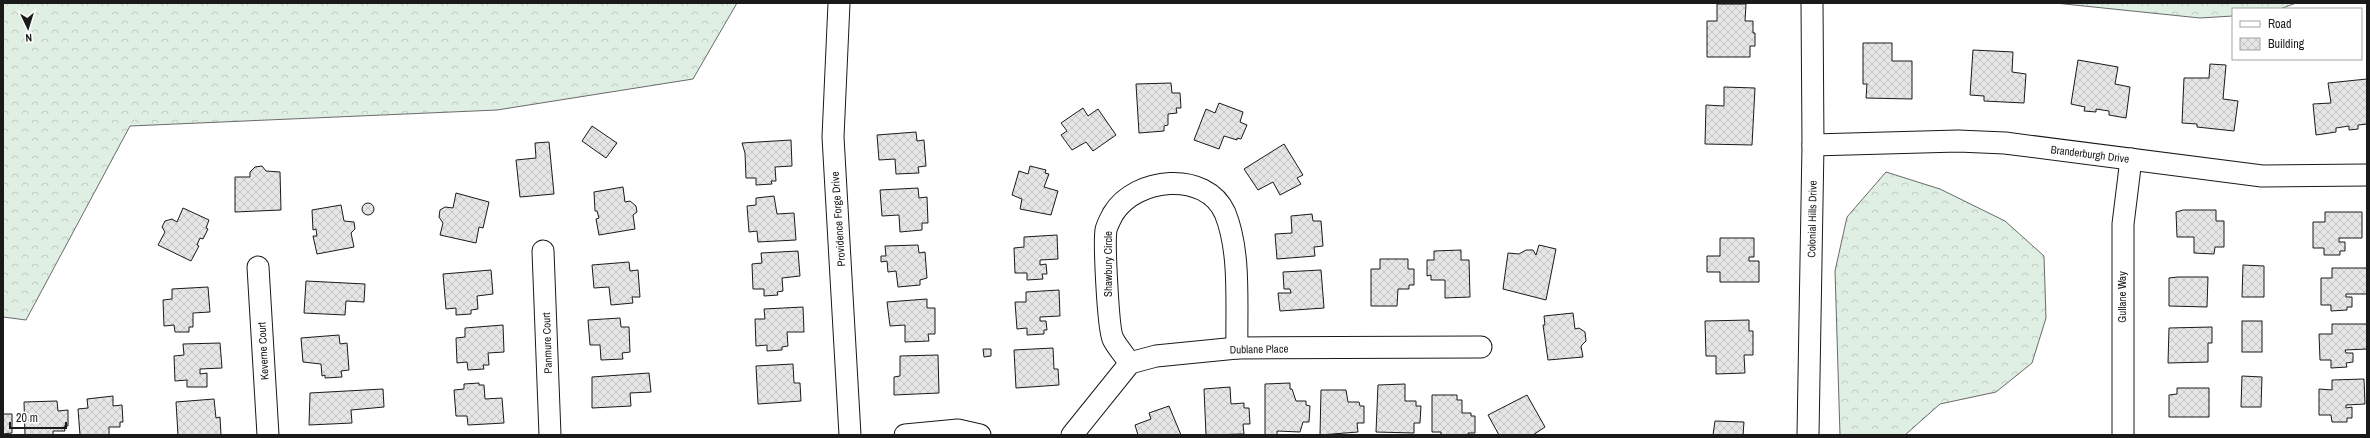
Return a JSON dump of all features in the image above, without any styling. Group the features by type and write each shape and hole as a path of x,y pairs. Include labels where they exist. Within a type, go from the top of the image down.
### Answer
{"street":[{"name":"Providence Forge Drive","path":"839,3 833,137 850,435"},
{"name":"Colonial Hills Drive","path":"1808,435 1813,145 1812,3"},
{"name":"Branderburgh Drive","path":"1813,145 1958,141 2005,143 2262,176 2367,175"},
{"name":"Gullane Way","path":"2123,435 2123,224 2131,159"},
{"name":"Shawbury Circle","path":"1130,363 1112,338 1107,289 1106,230 1114,213 1130,195 1154,185 1178,183 1195,187 1208,194 1224,211 1233,235 1237,348"},
{"name":"Panmure Court","path":"544,251 550,435"},
{"name":"Keverne Court","path":"258,267 268,435"},
{"name":"Dublane Place","path":"1130,363 1156,356 1237,348 1481,347"},
{"path":"1072,435 1130,363"},
{"path":"905,435 958,430 980,435"}],"green space":[{"path":"3,3 737,3 693,79 497,110 130,126 26,320 3,317"},
{"path":"2055,3 2296,3 2283,8 2232,8 2232,16 2200,18"},
{"path":"1886,172 1940,189 2005,221 2044,256 2046,318 2032,363 1996,392 1940,404 1905,435 1840,435 1835,271 1847,217"}],"building":[{"path":"1717,4 1746,4 1745,21 1753,21 1753,33 1755,33 1755,46 1750,46 1750,57 1707,57 1707,21 1717,21"},
{"path":"1863,43 1892,43 1892,61 1912,61 1912,99 1866,98 1867,84 1863,84"},
{"path":"1973,50 2013,52 2012,72 2026,74 2024,103 1984,101 1984,96 1970,95"},
{"path":"2078,60 2118,67 2115,84 2130,87 2126,118 2109,115 2109,111 2096,109 2096,112 2084,111 2085,107 2071,104"},
{"path":"2210,64 2226,65 2223,99 2238,101 2234,131 2197,127 2197,124 2182,123 2184,78 2209,78"},
{"path":"2367,79 2367,124 2358,125 2358,129 2349,130 2349,126 2336,128 2336,132 2316,135 2313,104 2331,103 2328,83"},
{"path":"1171,83 1172,93 1180,93 1181,108 1176,108 1177,113 1168,114 1168,125 1164,126 1164,131 1139,133 1136,84"},
{"path":"1724,87 1755,88 1752,145 1705,144 1706,105 1724,106"},
{"path":"1219,103 1243,112 1240,122 1247,125 1241,139 1237,138 1237,140 1224,136 1219,149 1194,140 1206,109 1215,113"},
{"path":"1083,108 1088,116 1098,109 1116,135 1093,151 1086,142 1072,150 1061,135 1067,131 1061,123"},
{"path":"592,126 617,143 606,158 582,141"},
{"path":"916,132 917,141 924,140 926,166 918,167 919,173 896,174 895,159 879,160 877,135"},
{"path":"791,140 792,166 775,167 776,181 771,181 772,184 756,185 756,178 746,178 745,153 742,143"},
{"path":"549,142 554,194 520,197 516,160 536,158 535,143"},
{"path":"1284,144 1303,175 1297,178 1301,184 1280,195 1273,182 1258,190 1244,169"},
{"path":"262,166 266,171 280,172 281,210 235,212 235,177 250,177 250,172 255,167"},
{"path":"1030,166 1046,170 1045,173 1049,174 1044,187 1058,191 1051,215 1020,209 1022,199 1012,195 1019,171 1028,174"},
{"path":"623,187 625,202 630,201 636,206 637,212 633,215 635,229 599,235 596,219 599,218 597,211 595,211 594,192"},
{"path":"918,188 919,198 927,197 928,223 922,223 922,230 900,232 899,215 882,216 880,190"},
{"path":"456,193 489,202 483,228 479,227 476,243 440,235 443,223 439,217 440,210 445,207 453,208"},
{"path":"774,196 777,214 794,213 796,240 758,242 757,231 749,232 747,206 756,205 756,198"},
{"path":"366,203 370,203 374,209 370,215 366,215 362,211 362,207"},
{"path":"341,205 344,221 354,222 355,229 351,233 354,247 317,254 313,236 317,236 316,229 313,230 312,210"},
{"path":"183,208 209,220 206,228 208,229 203,239 200,238 197,245 199,246 191,261 158,245 165,232 162,227 165,221 172,219 177,222"},
{"path":"2183,210 2216,210 2216,221 2224,221 2224,247 2215,247 2214,254 2194,253 2194,237 2177,237 2176,212"},
{"path":"2325,212 2362,212 2362,238 2339,238 2339,242 2345,242 2345,251 2340,251 2340,255 2324,255 2324,248 2313,248 2313,222 2325,222"},
{"path":"1312,214 1313,221 1321,221 1323,246 1314,247 1315,256 1277,259 1275,234 1292,233 1291,216"},
{"path":"1057,235 1058,259 1040,260 1040,265 1046,264 1047,274 1042,274 1043,279 1027,280 1027,273 1015,273 1014,248 1024,247 1024,237"},
{"path":"1720,238 1754,238 1754,257 1749,257 1749,261 1759,261 1759,282 1720,282 1720,272 1707,272 1707,256 1720,256"},
{"path":"918,245 919,253 925,252 927,278 920,280 920,285 898,287 896,271 888,272 887,261 881,262 881,256 886,256 885,246"},
{"path":"1539,245 1556,249 1546,300 1503,289 1508,253 1519,254 1526,250 1533,250 1536,255"},
{"path":"1461,250 1461,260 1469,260 1470,297 1445,298 1445,280 1431,280 1431,275 1427,276 1427,260 1434,260 1434,251"},
{"path":"798,251 800,276 782,278 783,291 777,292 778,295 764,296 764,289 753,289 752,264 762,263 761,253"},
{"path":"1380,259 1408,259 1408,269 1414,269 1414,285 1409,285 1409,289 1398,289 1397,306 1371,306 1371,269 1380,269"},
{"path":"629,262 630,271 638,270 640,297 632,297 633,303 611,305 609,287 594,288 592,265"},
{"path":"2243,265 2264,266 2264,297 2242,297"},
{"path":"2332,268 2367,268 2367,294 2346,294 2346,297 2352,297 2352,307 2347,307 2347,310 2331,311 2331,305 2321,305 2321,278 2332,278"},
{"path":"491,270 493,294 477,296 478,309 471,310 471,314 456,315 456,308 446,309 443,274"},
{"path":"1321,270 1324,308 1280,311 1278,293 1291,293 1290,289 1284,289 1283,272"},
{"path":"2208,277 2207,307 2169,306 2169,278"},
{"path":"306,281 365,284 364,302 346,301 345,315 304,313"},
{"path":"208,287 210,312 193,313 193,327 189,327 189,332 175,332 174,325 164,326 163,300 172,299 172,289"},
{"path":"1059,290 1060,316 1040,317 1040,321 1046,321 1047,330 1044,330 1044,334 1027,335 1027,328 1017,329 1015,302 1026,302 1026,292"},
{"path":"927,299 927,308 935,308 935,334 928,334 929,341 905,342 905,325 890,326 887,302"},
{"path":"803,307 804,332 787,332 788,346 782,347 782,350 767,351 767,345 756,346 755,319 765,319 764,309"},
{"path":"1573,313 1575,329 1579,328 1585,332 1586,341 1581,346 1583,357 1548,360 1543,325 1545,325 1544,316"},
{"path":"620,318 621,327 629,327 630,352 622,353 623,359 601,360 600,345 590,345 588,320"},
{"path":"1749,320 1749,331 1753,331 1753,355 1744,355 1745,373 1716,374 1716,356 1706,356 1705,321"},
{"path":"2242,321 2262,321 2262,352 2242,352"},
{"path":"2332,324 2367,324 2367,349 2345,350 2346,353 2353,353 2353,362 2346,363 2347,367 2331,368 2331,360 2320,360 2319,334 2332,334"},
{"path":"503,325 504,352 488,353 489,365 483,365 484,369 468,370 467,362 457,363 456,338 465,337 465,328"},
{"path":"2212,327 2212,343 2208,343 2208,362 2168,363 2169,328"},
{"path":"339,335 340,344 347,343 349,370 341,371 342,377 325,378 325,375 322,376 321,364 303,362 301,338"},
{"path":"220,343 222,368 200,369 200,374 207,373 207,387 187,387 187,380 175,381 174,356 184,355 183,344"},
{"path":"1053,348 1054,369 1058,369 1059,385 1016,388 1014,350"},
{"path":"983,349 991,349 991,356 984,357"},
{"path":"938,355 939,393 894,395 894,377 900,376 900,356"},
{"path":"793,364 794,383 800,383 801,401 758,404 756,366"},
{"path":"649,373 651,392 630,393 631,406 592,408 592,377"},
{"path":"2242,376 2262,377 2261,407 2241,407"},
{"path":"2364,379 2365,404 2346,405 2346,408 2352,407 2352,418 2347,418 2347,422 2332,422 2331,415 2319,415 2319,389 2332,390 2332,380"},
{"path":"479,383 479,385 484,385 485,399 502,398 504,423 468,425 467,416 456,416 454,390 464,389 464,384"},
{"path":"1290,383 1290,389 1292,389 1296,401 1306,401 1306,405 1310,406 1309,422 1303,422 1300,432 1277,431 1277,435 1265,435 1265,384"},
{"path":"1405,384 1405,401 1416,401 1416,406 1421,406 1420,423 1414,423 1414,433 1376,432 1378,385"},
{"path":"1230,387 1231,404 1244,403 1244,408 1249,408 1250,424 1243,424 1244,434 1206,435 1204,389"},
{"path":"2177,388 2209,388 2209,417 2169,417 2169,395 2177,394"},
{"path":"383,389 384,407 351,410 352,423 309,425 310,393"},
{"path":"1321,390 1346,390 1348,402 1359,402 1360,406 1364,406 1364,423 1357,423 1358,432 1320,435"},
{"path":"1432,395 1457,395 1457,400 1462,400 1462,413 1471,413 1471,416 1475,416 1475,433 1468,433 1468,435 1441,435 1441,432 1432,432"},
{"path":"1527,395 1545,427 1533,435 1499,435 1488,415"},
{"path":"113,396 113,406 122,405 123,422 120,422 120,427 109,427 109,435 80,435 78,409 88,408 87,399"},
{"path":"214,399 216,418 220,417 221,435 178,435 176,402"},
{"path":"57,401 58,411 68,410 68,426 64,426 65,431 53,431 53,435 25,435 24,402"},
{"path":"1169,406 1181,435 1138,435 1135,425 1151,419 1149,413"},
{"path":"3,414 12,414 12,433 3,434"},
{"path":"1715,421 1744,422 1743,435 1713,435"}]}
